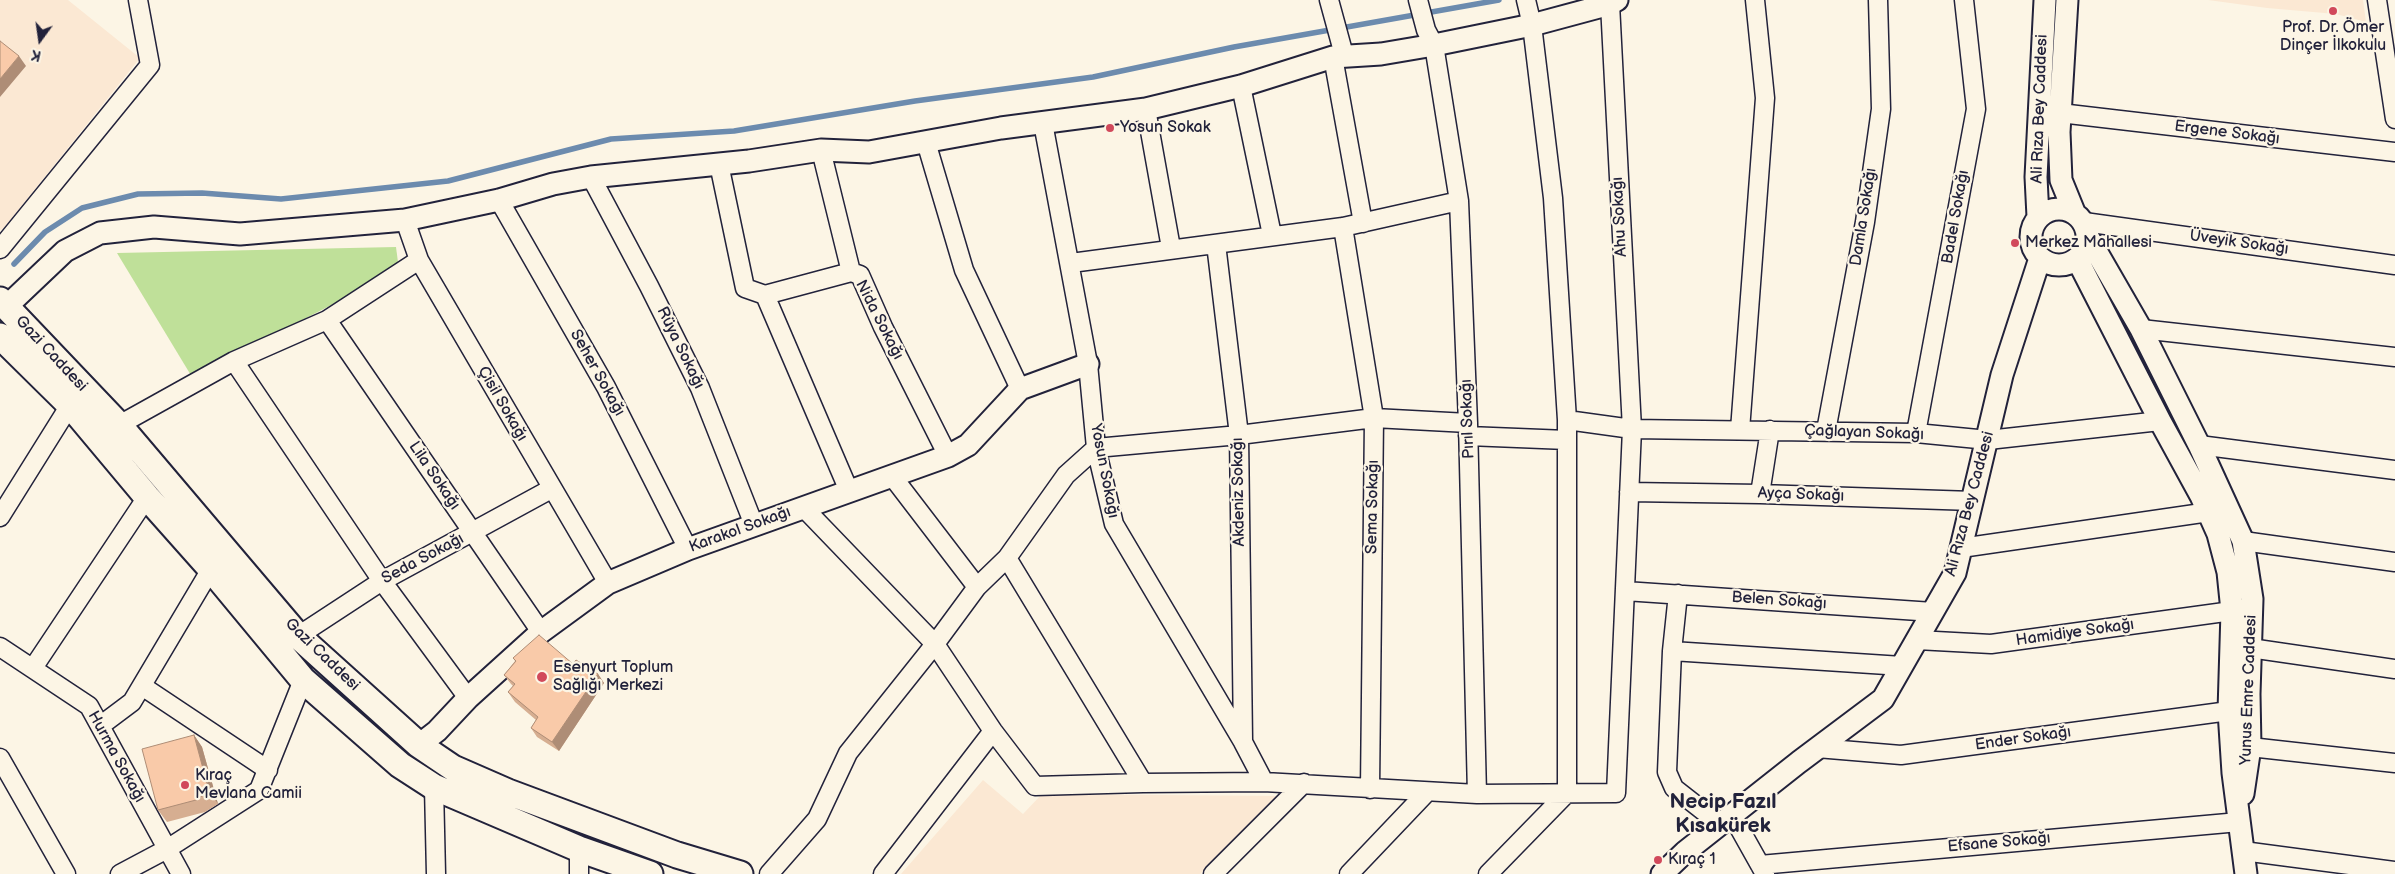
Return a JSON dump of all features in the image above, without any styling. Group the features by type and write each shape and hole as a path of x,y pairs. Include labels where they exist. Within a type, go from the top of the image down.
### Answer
{"main road":[{"name":"Gazi Caddesi","path":"2,308 119,426 298,636 419,745 454,768 508,792 677,855 740,874"},
{"name":"Gazi Caddesi","path":"0,336 70,405 303,680 400,765 434,787 579,849 650,874"}],"street":[{"path":"0,248 150,65 138,0"},
{"path":"1740,430 1765,98 1755,0"},
{"name":"Damla Sokağı","path":"1826,431 1865,222 1881,109 1878,0"},
{"name":"Badel Sokağı","path":"1916,433 1976,109 1964,0"},
{"name":"Ali Rıza Bey Caddesi","path":"2038,218 2036,177 2044,0"},
{"name":"Ali Rıza Bey Caddesi","path":"2067,0 2060,113 2061,180 2082,224"},
{"path":"2377,0 2395,119"},
{"name":"Pırıl Sokağı","path":"1419,2 1430,38 1459,201 1468,430 1477,794"},
{"path":"2,308 65,250 100,233 154,227 240,234 405,220 498,200 553,184 591,177 719,164 821,150 869,152 1043,123 1146,109 1241,86 1340,52 1381,54 1430,38 1529,13 1613,2"},
{"name":"Ahu Sokağı","path":"1567,793 1616,793 1632,429 1613,2"},
{"path":"1331,6 1340,52 1363,223"},
{"path":"1488,874 1567,793 1567,420 1553,198 1529,13"},
{"path":"1241,86 1272,234"},
{"path":"1146,109 1170,248"},
{"name":"Ergene Sokağı","path":"2060,113 2395,152"},
{"name":"Yosun Sokağı","path":"1043,123 1088,364 1096,448 1114,524 1243,742 1264,782"},
{"path":"926,142 964,270 1020,389"},
{"name":"Nida Sokağı","path":"821,150 850,272 860,276 883,327 948,456"},
{"path":"719,164 745,288 765,295 850,272"},
{"name":"Rüya Sokağı","path":"591,177 649,286 700,388 754,525"},
{"name":"Seher Sokağı","path":"498,200 606,387 688,549"},
{"path":"1070,262 1170,248 1216,244 1272,234 1343,227 1459,201"},
{"path":"2056,208 2082,224 2083,253 2077,259 2062,265 2046,262 2040,258 2032,246 2031,231 2038,218 2046,211 2056,208"},
{"name":"Çisil Sokağı","path":"405,220 418,260 608,583"},
{"name":"Üveyik Sokağı","path":"2082,224 2395,265"},
{"name":"Yunus Emre Caddesi","path":"2082,224 2141,329 2199,445 2243,541 2252,599 2250,747 2239,822"},
{"name":"Sema Sokağı","path":"1343,227 1374,418 1370,789"},
{"name":"Akdeniz Sokağı","path":"1216,244 1239,435 1243,742"},
{"name":"Ali Rıza Bey Caddesi","path":"1662,874 1685,852 1726,819 1883,699 1955,573 2002,375 2040,258"},
{"name":"Yunus Emre Caddesi","path":"2077,259 2209,512 2218,534 2228,572 2232,611 2229,711 2239,822"},
{"path":"119,426 234,361 327,320 418,260"},
{"path":"765,295 849,491"},
{"name":"Lila Sokağı","path":"327,320 542,632"},
{"path":"2141,329 2395,357"},
{"path":"234,361 382,581 468,698"},
{"name":"Karakol Sokağı","path":"419,745 437,731 468,698 542,632 608,583 688,549 948,456 968,445 1020,389 1088,364"},
{"path":"0,516 70,405"},
{"path":"769,874 817,819 848,753 978,587 1007,558 1066,476 1096,448 1239,435 1374,418 1567,440"},
{"name":"Çağlayan Sokağı","path":"1567,420 1632,429 1916,433 1988,440 2160,421"},
{"path":"1760,494 1770,430"},
{"path":"2199,445 2395,470"},
{"path":"892,476 978,587"},
{"name":"Seda Sokağı","path":"298,636 382,581 551,489"},
{"name":"Ayça Sokağı","path":"1629,492 1973,501"},
{"path":"32,668 147,497"},
{"path":"803,507 935,644 993,731 1035,786 1142,782 1264,782 1477,794 1567,793"},
{"path":"1961,548 2209,512"},
{"path":"2243,541 2395,562"},
{"path":"1007,558 1142,782"},
{"path":"100,726 132,702 211,570"},
{"name":"Belen Sokağı","path":"1625,591 1933,612"},
{"path":"1678,594 1672,651 1667,772 1674,788 1726,819 1762,869"},
{"name":"Hamidiye Sokağı","path":"1917,640 1991,644 2232,611"},
{"name":"Hurma Sokağı","path":"0,646 89,706 181,874"},
{"path":"2250,648 2395,669"},
{"path":"1672,651 1902,666"},
{"path":"120,874 167,848 259,790 303,680"},
{"path":"142,686 268,770"},
{"name":"Ender Sokağı","path":"1817,748 1901,755 2229,711"},
{"path":"883,874 993,731"},
{"path":"2250,747 2395,763"},
{"path":"0,758 66,874"},
{"path":"1213,874 1304,783"},
{"path":"434,787 436,874"},
{"path":"1349,874 1427,792"},
{"path":"2239,822 2246,874"},
{"name":"Efsane Sokağı","path":"1762,869 2239,822"},
{"path":"579,849 579,874"},
{"path":"2243,851 2395,871"}],"shaded area":[{"path":"0,0 68,0 140,58 3,229 0,230"},
{"name":"Prof. Dr. Ömer Dinçer İlkokulu","path":"2208,0 2363,0 2366,22 2336,14 2267,8"},
{"path":"983,780 1023,814 1042,794 1280,796 1200,874 901,874"}],"green space":[{"path":"396,247 399,270 192,377 117,253"}],"building":[{"path":"0,41 19,56 0,79"},
{"path":"539,635 573,664 576,660 598,674 552,742 531,728 538,717 508,692 515,684 504,675 516,661 513,658"},
{"name":"Kıraç Mevlana Camii","path":"194,735 209,791 196,800 158,810 142,749"}],"waterway":[{"path":"14,264 45,232 82,208 138,194 202,193 281,199 448,181 611,139 734,131 915,101 1093,77 1234,47 1499,0"}],"place":[{"name":"Prof. Dr. Ömer Dinçer İlkokulu","path":"2333,11"},
{"name":"Yosun Sokak","path":"1110,128"},
{"name":"Merkez Mahallesi","path":"2015,243"},
{"name":"Esenyurt Toplum Sağlığı Merkezi","path":"542,677"},
{"name":"Kıraç Mevlana Camii","path":"185,785"},
{"name":"Kıraç 1","path":"1658,860"}],"district":[{"name":"Necip Fazıl Kısakürek","path":"1723,815"}]}
